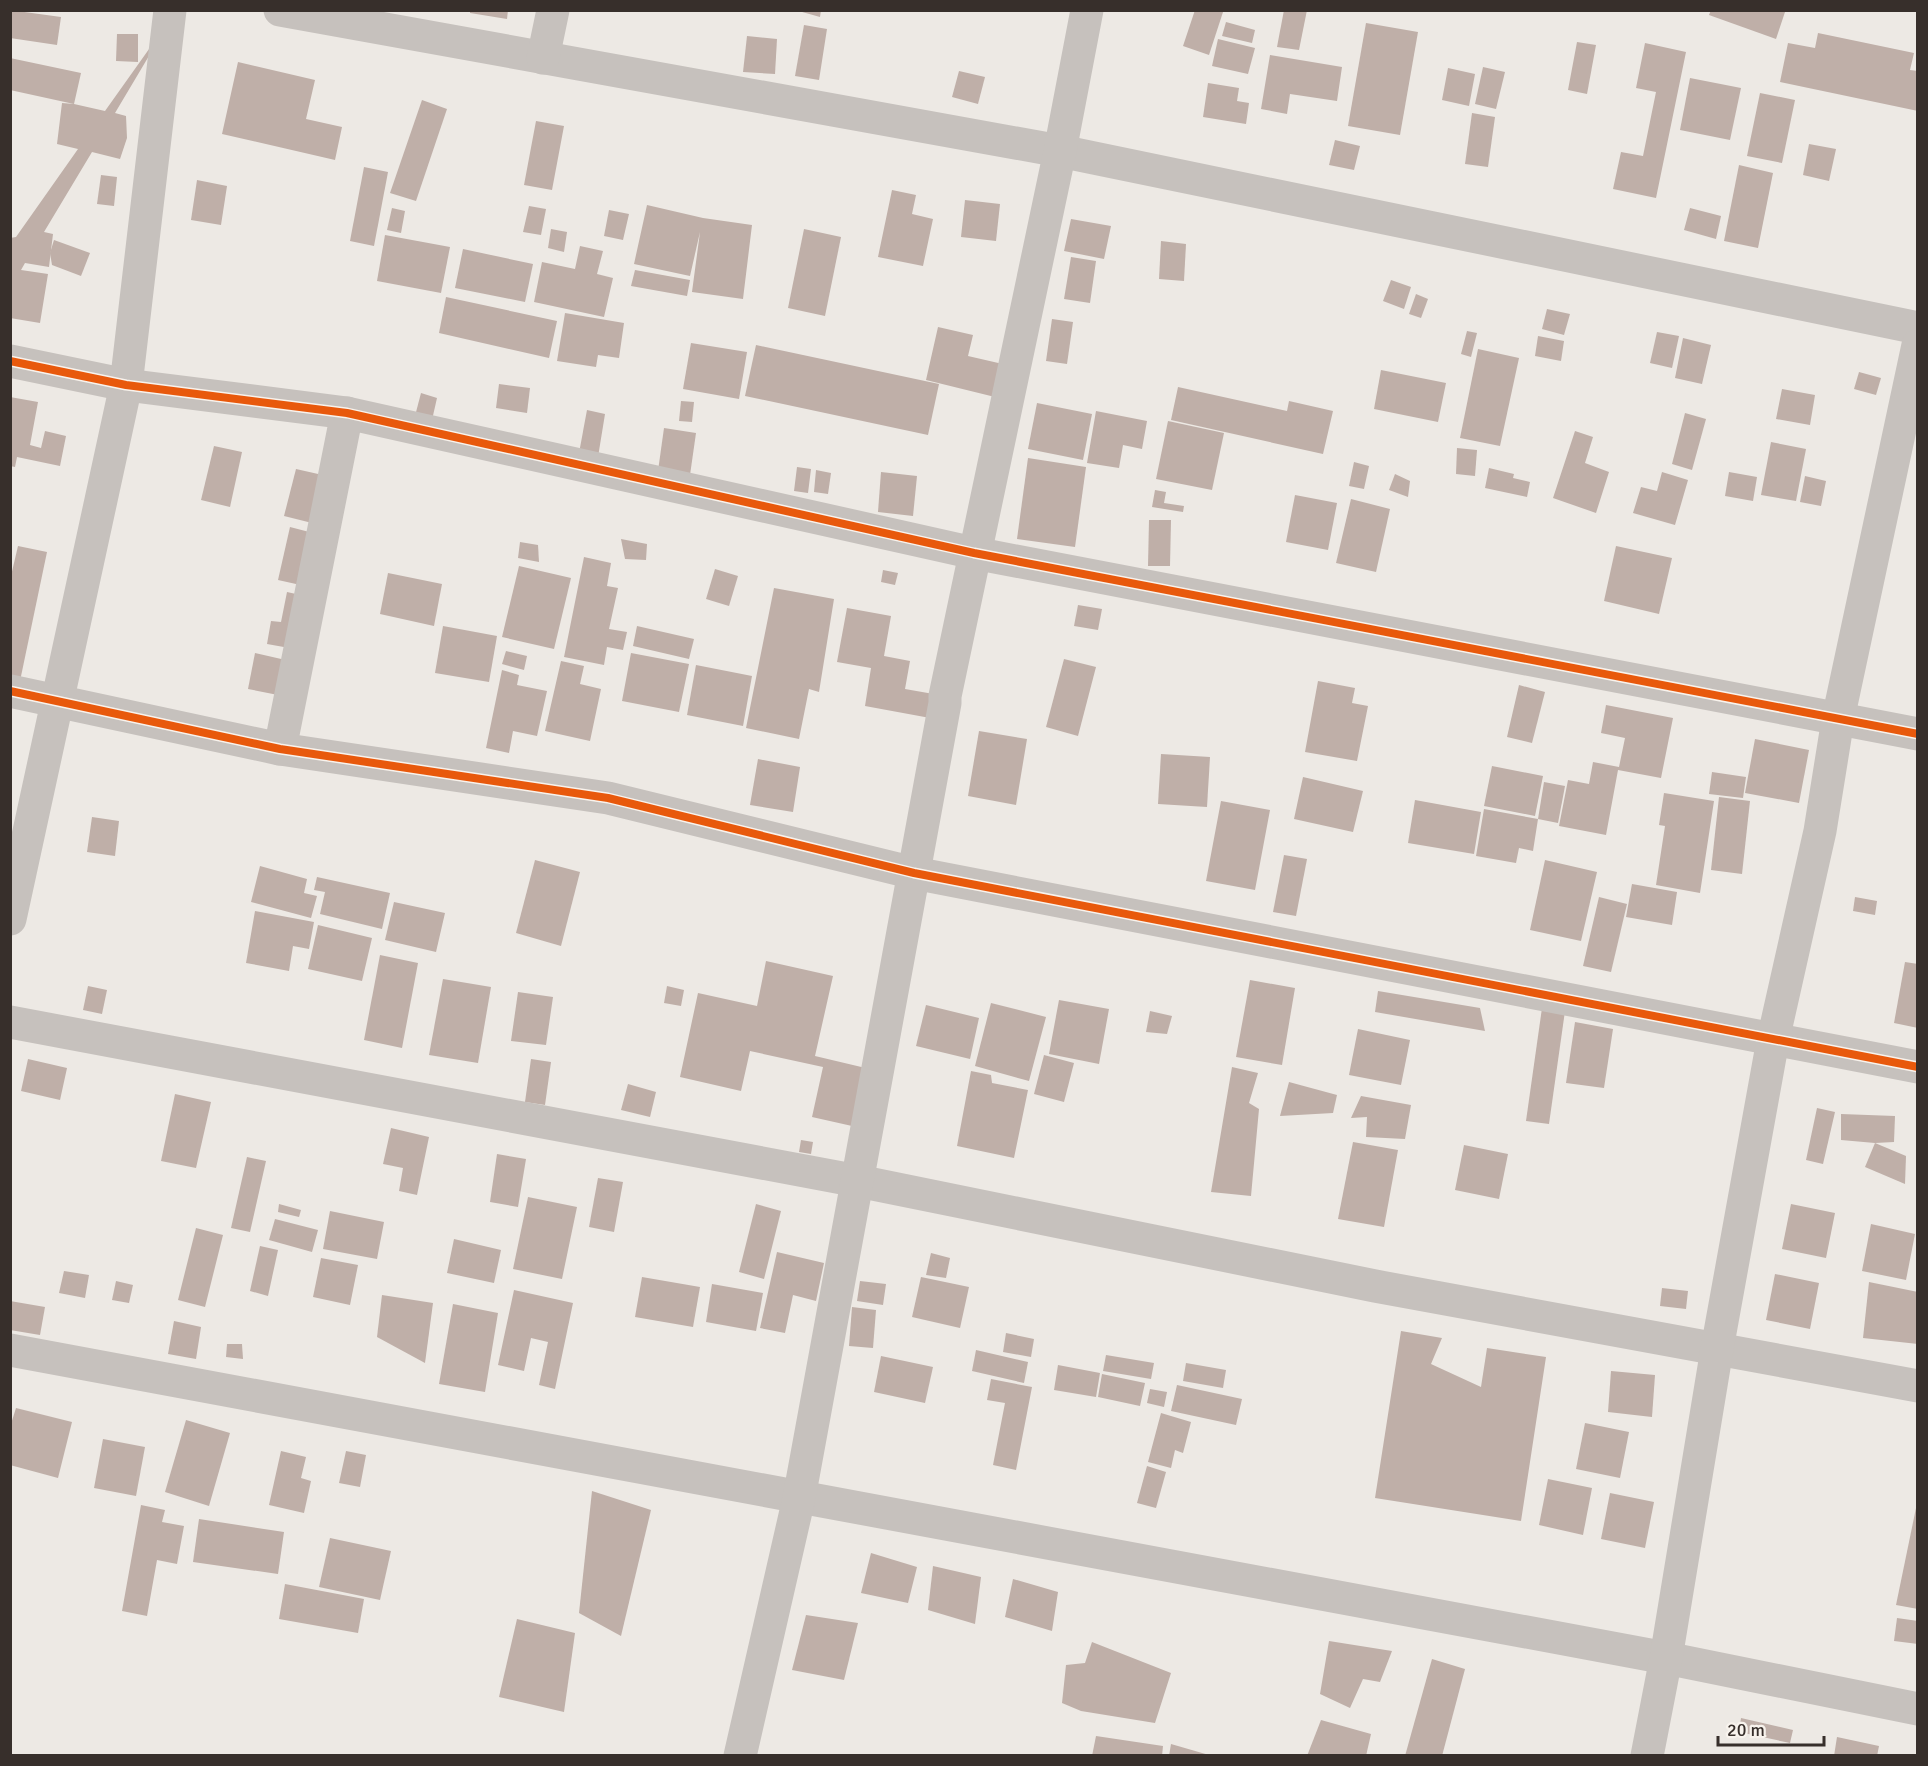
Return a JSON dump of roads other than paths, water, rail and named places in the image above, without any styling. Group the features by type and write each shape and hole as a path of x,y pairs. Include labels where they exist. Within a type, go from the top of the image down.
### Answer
{"street":[{"path":"10,919 126,385 170,10"},
{"path":"280,10 1060,151 1917,328"},
{"path":"543,58 553,10"},
{"path":"740,1755 799,1498 945,696 1060,151 1087,10"},
{"path":"1647,1755 1666,1658 1717,1349 1773,1040 1820,831 1838,719 1917,345"},
{"path":"10,362 126,385 347,412 974,553 1917,734"},
{"path":"280,749 347,412"},
{"path":"10,691 280,749 608,798 914,873 1917,1067"},
{"path":"10,1022 858,1181 1375,1286 1917,1386"},
{"path":"10,1350 1666,1658 1917,1709"}]}
